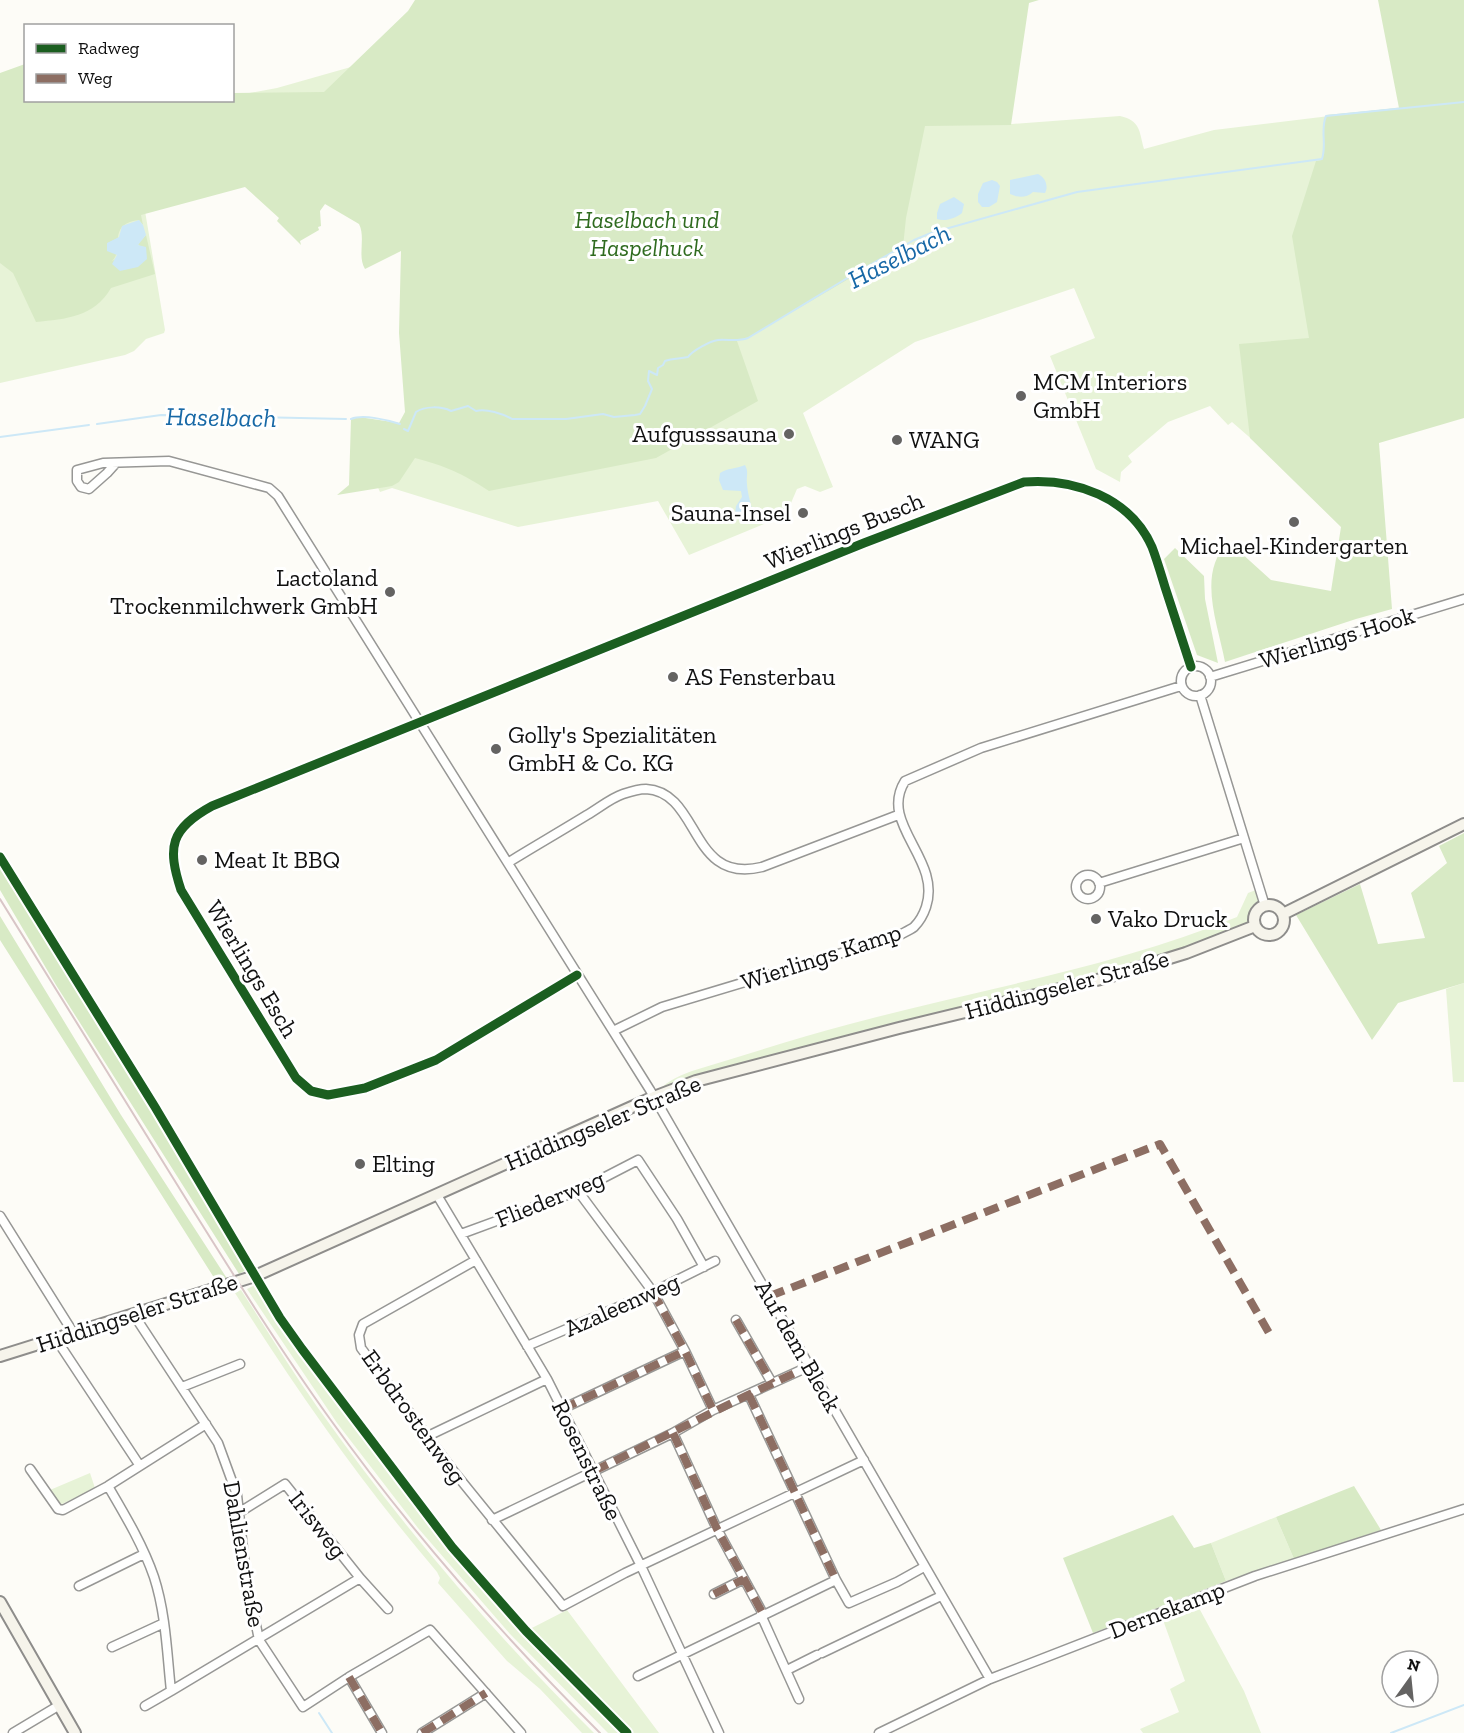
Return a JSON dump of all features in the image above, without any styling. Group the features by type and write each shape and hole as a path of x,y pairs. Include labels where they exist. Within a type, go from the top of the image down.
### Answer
{"street":[{"path":"116,463 89,489 81,487 77,481 77,470 104,463 169,461 269,488 278,496 654,1097"},
{"name":"Wierlings Busch","path":"420,721 864,543 1024,482 1046,480 1088,489 1108,499 1140,527 1151,546 1191,667"},
{"name":"Wierlings Hook","path":"1210,677 1464,599"},
{"path":"1191,667 1204,668 1210,677 1209,688 1200,695 1189,694 1181,686 1181,676 1191,667"},
{"path":"509,862 622,794 645,789 666,795 679,807 705,850 724,865 746,870 762,867 898,815 898,792 905,781 981,748 1181,686"},
{"path":"1200,695 1265,906"},
{"name":"Wierlings Esch","path":"420,721 212,806 193,816 177,834 173,851 174,867 182,890 296,1078 311,1091 328,1095 365,1089 436,1060 577,975"},
{"name":"Wierlings Kamp","path":"613,1031 663,1007 898,936 916,926 925,910 930,891 927,875 898,815"},
{"path":"1283,914 1464,824"},
{"path":"1099,883 1244,837"},
{"path":"1265,906 1276,906 1283,914 1284,925 1278,933 1268,935 1258,931 1255,926 1256,914 1265,906"},
{"name":"Hiddingseler Straße","path":"0,1356 255,1276 654,1097 719,1075 1105,978 1186,953 1255,926"},
{"name":"Auf dem Bleck","path":"654,1097 990,1680"},
{"name":"Fliederweg","path":"461,1234 578,1191 638,1160 677,1219 704,1267"},
{"path":"578,1191 653,1292 713,1410"},
{"name":"Rosenstraße","path":"438,1195 547,1379 594,1471 720,1733"},
{"path":"0,1216 74,1334"},
{"name":"Erbdrostenweg","path":"476,1260 363,1324 358,1335 361,1347 492,1520 563,1606 640,1566"},
{"name":"Azaleenweg","path":"527,1346 653,1292 715,1261"},
{"name":"Dahlienstraße","path":"134,1315 218,1443 231,1474 240,1512 246,1575 259,1640"},
{"path":"736,1320 772,1383"},
{"path":"56,1340 140,1466"},
{"path":"562,1409 685,1352"},
{"path":"182,1388 240,1364"},
{"path":"492,1520 673,1433 713,1410 810,1366"},
{"path":"428,1436 547,1379"},
{"path":"749,1395 793,1492 849,1603 924,1567"},
{"path":"30,1469 58,1509 63,1510 108,1486 206,1424"},
{"path":"673,1433 717,1529 762,1615 799,1699"},
{"path":"640,1566 864,1460"},
{"name":"Irisweg","path":"240,1512 285,1484 360,1578 388,1609"},
{"path":"108,1486 154,1578 164,1623 171,1692"},
{"name":"Dernekamp","path":"879,1733 990,1680 1255,1576 1464,1509"},
{"path":"79,1586 144,1554"},
{"name":"Irisweg","path":"146,1706 360,1578"},
{"path":"714,1594 744,1580"},
{"path":"638,1676 836,1580"},
{"path":"787,1670 941,1596"},
{"path":"0,1602 75,1733"},
{"path":"112,1647 164,1623"},
{"path":"259,1640 303,1707 349,1677 430,1630 521,1733"},
{"path":"349,1677 382,1733"},
{"path":"422,1733 486,1693"},
{"path":"13,1733 58,1706"}],"green space":[{"name":"Haselbach und Haspelhuck","path":"415,0 1039,0 1029,3 1011,125 925,126 906,218 903,247 748,338 737,341 758,401 656,458 489,491 453,471 415,458 399,482 392,486 337,495 349,485 351,419 359,417 399,423 405,412 399,333 401,251 365,269 359,224 325,204 320,211 319,230 300,241 301,245 277,221 279,218 245,187 141,215 143,225 139,220 129,222 119,232 116,256 112,261 140,247 138,244 146,235 155,274 111,288 104,298 88,311 68,318 36,322 13,273 0,263 0,73 24,64 24,102 234,102 234,93 324,92 408,11"},
{"path":"1378,0 1464,0 1464,418 1379,443 1392,609 1225,662 1214,615 1211,583 1213,568 1219,554 1229,542 1271,580 1331,591 1341,527 1250,438 1239,344 1309,338 1292,236 1316,161 1322,160 1326,115 1399,108"},
{"name":"Haselbach und Haspelhuck","path":"365,63 999,125 1120,116 1136,124 1144,149 1214,130 1444,102 1255,442 1232,422 1228,425 1210,406 1168,422 1128,456 1132,462 1121,472 1120,482 1096,469 1050,356 1095,338 1074,288 915,342 803,413 833,487 820,492 805,486 797,489 785,517 770,511 764,524 689,555 658,501 518,527 392,488 380,492 375,481 418,414 408,247 291,174 145,211 164,333 146,339 134,351 125,355 0,383 0,86 24,99 24,102 234,102 234,96 277,88"},
{"path":"1175,548 1204,576 1205,599 1218,663 1197,655 1164,559"},
{"path":"1464,833 1464,983 1398,1003 1372,1040 1296,915 1360,884 1378,944 1425,938 1411,893 1447,863 1439,846"},
{"path":"0,857 155,1107 250,1268 239,1274 56,985 0,890"},
{"path":"1261,888 1265,906 1256,914 1255,926 1105,978 654,1097 666,1084 681,1075 830,1029 1094,964 1190,935 1237,917 1248,893"},
{"path":"0,916 121,1115 228,1280 218,1284 0,940"},
{"path":"1464,983 1464,1082 1453,1082 1446,989"},
{"path":"255,1285 315,1372 449,1549 524,1633 623,1733 608,1733 510,1634 418,1528 337,1423 247,1289"},
{"path":"241,1290 318,1408 415,1536 484,1617 594,1733 582,1733 540,1689 507,1661 438,1583 440,1578 437,1572 356,1471 282,1366 235,1293"},
{"path":"90,1473 95,1488 62,1504 58,1503 50,1490"},
{"path":"1354,1486 1381,1530 1294,1559 1276,1517"},
{"path":"1173,1515 1194,1548 1211,1543 1226,1581 1093,1633 1063,1558"},
{"path":"1276,1517 1294,1559 1226,1581 1211,1543"},
{"path":"1199,1608 1244,1691 1261,1733 1143,1733 1140,1729 1179,1712 1170,1689 1185,1681 1163,1620"},
{"path":"567,1610 659,1733 629,1733 528,1630"}],"water":[{"path":"1038,174 1046,182 1045,193 1033,192 1022,197 1010,194 1010,180"},
{"path":"992,180 1000,186 997,202 989,207 982,207 978,202 978,194 983,183"},
{"path":"954,197 964,204 962,213 950,219 937,219 940,204"},
{"path":"139,220 146,235 138,245 146,247 147,259 138,267 120,271 112,264 117,255 107,251 107,243 119,237 122,226"},
{"path":"745,465 752,508 740,521 735,514 736,506 742,497 741,491 723,490 719,480 720,473 723,471"}],"waterway":[{"name":"Haselbach","path":"404,429 408,431 416,412 433,407 451,411 468,406 476,411 499,413 512,419 566,419 603,414 614,417 640,414 652,389 648,381 649,371 657,375 658,368 665,361 688,357 697,349 715,341 748,338 854,274 914,240 931,233 1077,192 1322,159 1326,116 1464,102"},
{"name":"Haselbach","path":"97,424 161,415 346,419"},
{"name":"Haselbach","path":"351,419 369,417 400,424"},
{"name":"Haselbach","path":"0,437 89,425"},
{"path":"1391,1733 1464,1705"},
{"path":"319,1713 332,1733"}],"railway":[{"path":"0,899 242,1288 330,1419 393,1502 459,1582 600,1733"}],"marked path":[{"path":"770,1296 1160,1144 1269,1333"},
{"path":"653,1292 713,1410"},
{"path":"736,1320 772,1383"},
{"path":"562,1409 685,1351"},
{"path":"594,1471 810,1366"},
{"path":"749,1395 836,1580"},
{"path":"673,1433 717,1529 763,1614"},
{"path":"714,1594 744,1579"},
{"path":"349,1677 382,1733"},
{"path":"422,1733 486,1693"}],"cycle path":[{"path":"577,975 436,1060 365,1088 328,1095 311,1091 296,1078 181,890 174,862 176,840 187,823 212,806 864,543 1024,482 1062,483 1081,488 1115,503 1130,515 1152,547 1191,667"},
{"path":"0,857 155,1107 280,1318 302,1349 452,1547 526,1631 627,1733"}],"place":[{"name":"MCM Interiors GmbH","path":"1021,396"},
{"name":"Aufgusssauna","path":"789,434"},
{"name":"WANG","path":"897,440"},
{"name":"Sauna-Insel","path":"803,513"},
{"name":"Michael-Kindergarten","path":"1294,522"},
{"name":"Lactoland Trockenmilchwerk GmbH","path":"390,592"},
{"name":"AS Fensterbau","path":"673,677"},
{"name":"Golly's Spezialitäten GmbH & Co. KG","path":"496,749"},
{"name":"Meat It BBQ","path":"202,860"},
{"name":"Vako Druck","path":"1096,919"},
{"name":"Elting","path":"360,1164"}]}
